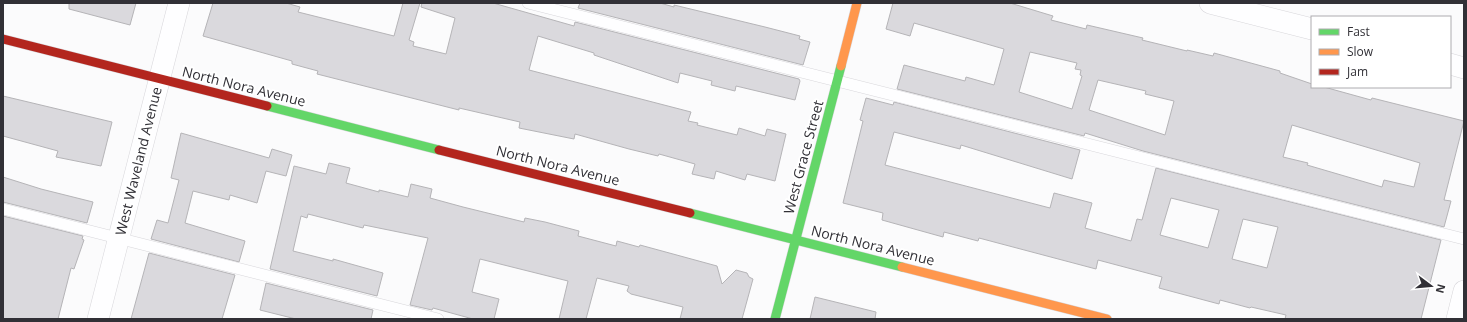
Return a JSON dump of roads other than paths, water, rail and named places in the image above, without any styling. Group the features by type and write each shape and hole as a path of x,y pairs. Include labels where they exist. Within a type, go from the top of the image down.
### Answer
{"street":[{"name":"West Waveland Avenue","path":"98,319 179,3"},
{"name":"West Grace Street","path":"775,319 858,3"},
{"path":"1210,3 1311,29"},
{"name":"North Nora Avenue","path":"3,39 1107,319"},
{"path":"1451,64 1464,68"},
{"path":"1457,319 1464,291"}],"lane":[{"path":"528,3 1464,239"},
{"path":"3,209 438,319"}]}
